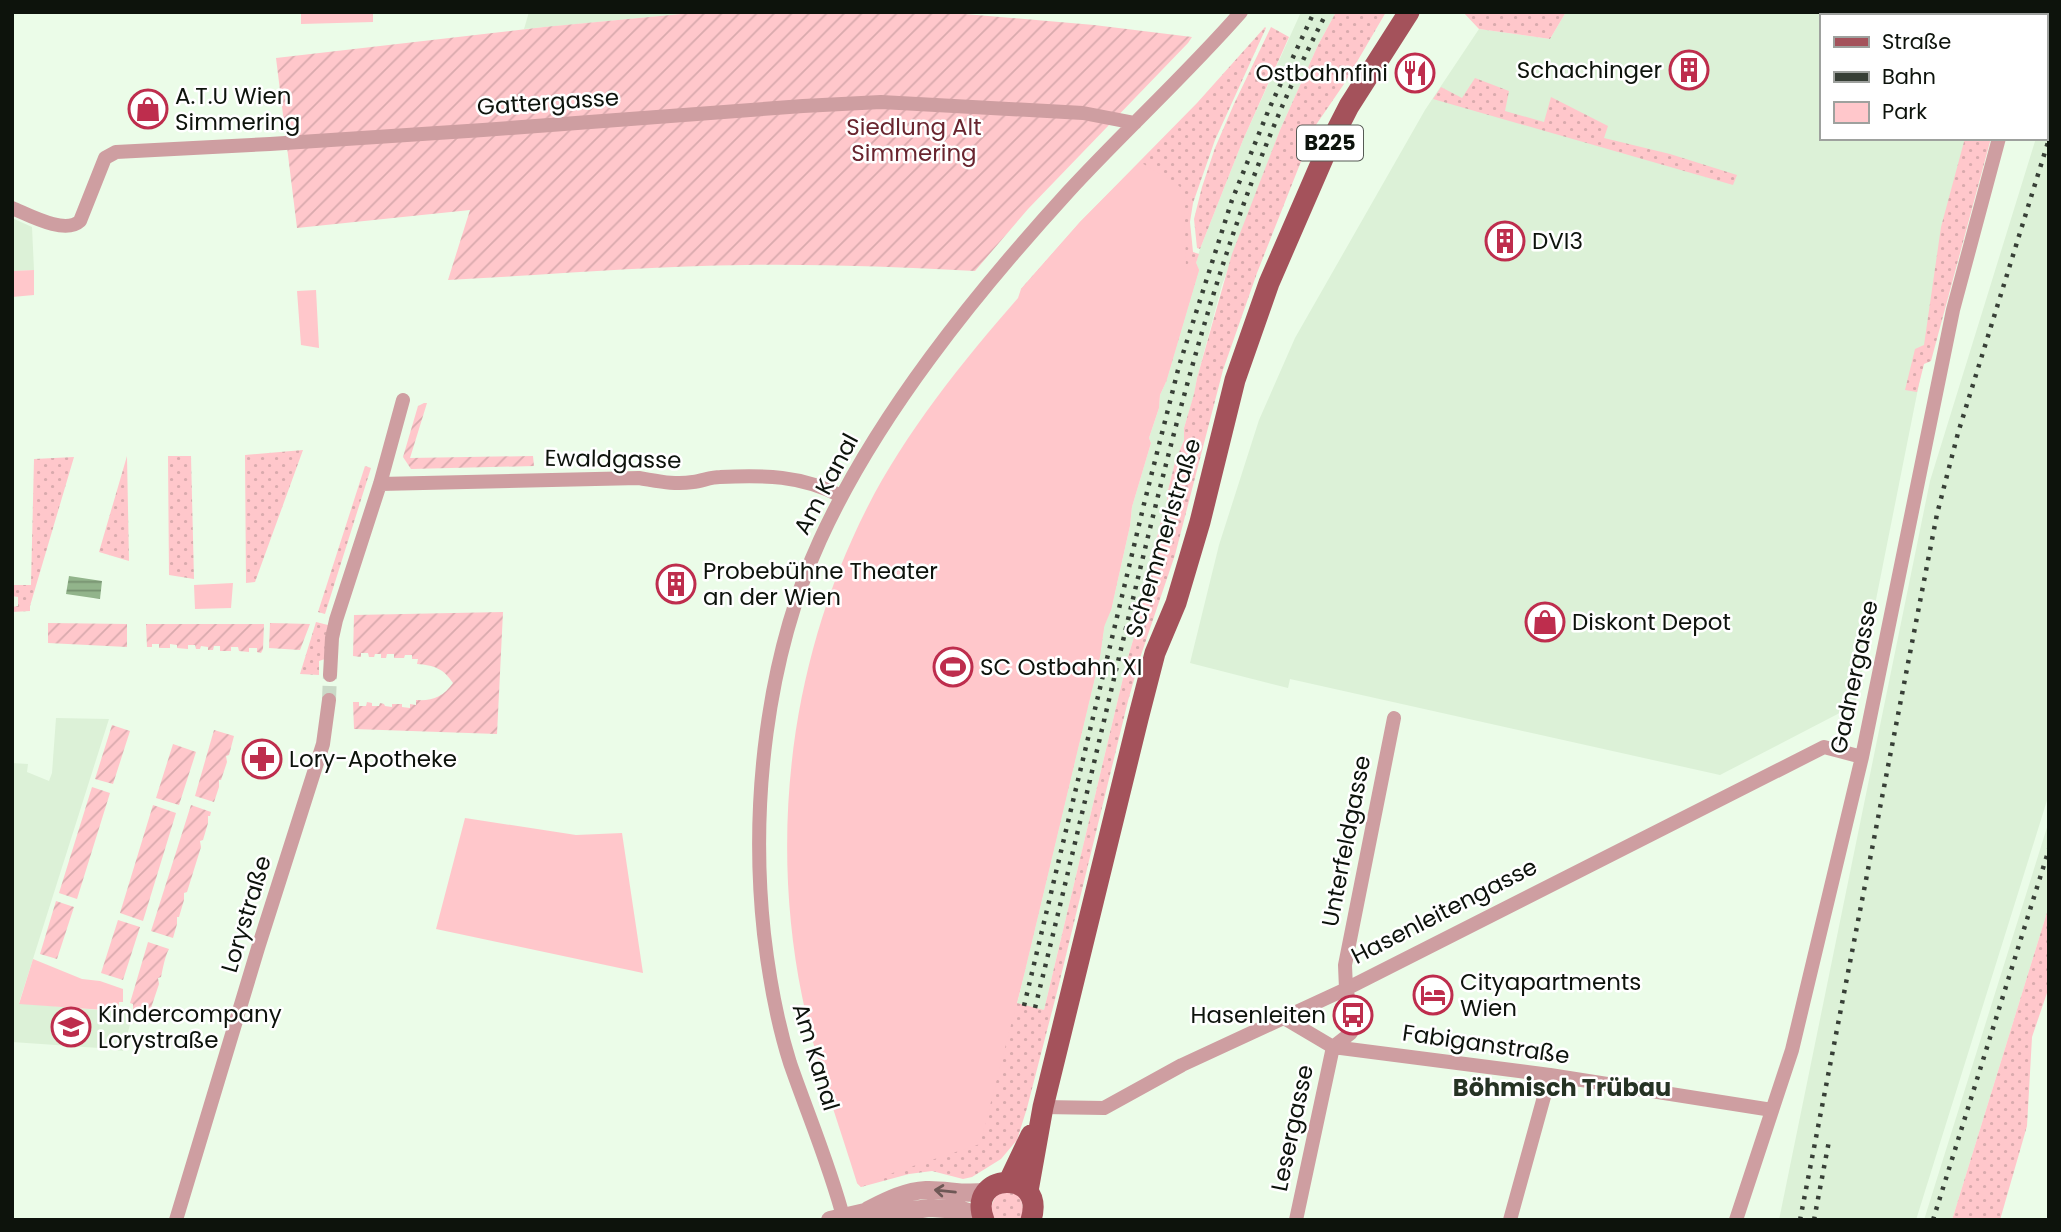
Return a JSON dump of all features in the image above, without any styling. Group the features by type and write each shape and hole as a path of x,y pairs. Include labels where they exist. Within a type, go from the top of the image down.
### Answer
{"main road":[{"name":"Schemmerlstraße","path":"1028,1191 1043,1107 1138,719 1156,653 1176,603 1200,522 1235,380 1269,283 1328,147 1349,106 1409,12"},
{"name":"Schemmerlstraße","path":"1009,1181 1043,1107"},
{"path":"983,1218 982,1199 993,1185 1009,1181 1028,1191"},
{"name":"B225","path":"1028,1191 1033,1200 1031,1220"}],"street":[{"name":"Am Kanal","path":"839,1219 789,1059 764,935 760,853 765,751 781,658 803,582 841,496 902,399 989,283 1065,195 1241,12"},
{"name":"Gattergasse","path":"12,208 50,223 76,225 105,158 117,152 881,102 1083,113 1135,123"},
{"name":"Gadnergasse","path":"1736,1220 1792,1050 1862,757 1953,310 1998,140"},
{"path":"330,676 336,620 380,484 403,400"},
{"name":"Ewaldgasse","path":"380,484 639,478 670,484 716,477 782,478 820,485 841,496"},
{"name":"Lorystraße","path":"176,1220 323,744 329,700"},
{"name":"Unterfeldgasse","path":"1333,1047 1351,1033 1353,1015 1346,989 1345,965 1394,718"},
{"name":"Hasenleitengasse","path":"1043,1107 1104,1108 1182,1065 1346,989 1824,747 1862,757"},
{"name":"Fabiganstraße","path":"1284,1018 1333,1047 1550,1075 1772,1110"},
{"name":"Lesergasse","path":"1297,1217 1333,1047"},
{"path":"1510,1220 1550,1075"},
{"path":"839,1219 918,1191 936,1190 966,1194 987,1191"},
{"path":"865,1212 945,1208 962,1210 983,1218"},
{"path":"1297,1217 1312,1220"}],"shaded area":[{"path":"529,12 702,12 524,29"},
{"path":"1301,12 1336,12 1318,45 1280,130 1222,285 1184,428 1184,440 1175,462 1167,504 1154,546 1140,617 1128,657 1044,1010 1017,1004 1100,656 1105,621 1111,610 1132,507 1151,443 1149,438 1159,408 1160,395 1199,270 1196,263 1200,249 1243,140"},
{"path":"1566,12 2007,12 1820,14 1820,140 1968,140 1855,705 1720,775 1290,679 1288,688 1190,663 1219,545 1259,420 1295,338 1425,110 1479,29 1550,39"},
{"path":"2049,96 2049,794 1916,1220 1779,1220 1930,481 2035,140 2047,140"},
{"path":"12,218 32,227 34,270 12,271"},
{"path":"69,576 102,581 100,599 66,594"},
{"path":"56,718 109,719 19,1003 133,1013 123,1051 12,1042 12,763 28,764 27,772 49,781"},
{"path":"2049,821 2049,906 1952,1220 1924,1220"}],"green space":[{"path":"301,12 373,12 373,22 301,24"},
{"name":"Siedlung Alt Simmering","path":"702,12 941,12 1094,25 1192,37 1028,209 975,271 746,265 448,280 470,210 297,228 276,58"},
{"path":"1336,12 1386,12 1344,84 1309,135 1311,141 1257,273 1223,370 1175,555 1128,701 1058,988 1017,1140 1001,1159 972,1177 963,1179 932,1171 909,1174 861,1187 857,1183 1051,822 1131,517 1017,1003 1044,1010 1167,504 1167,494 1184,440 1184,428 1232,254 1280,130 1318,45"},
{"path":"1463,12 1566,12 1550,39 1479,29"},
{"path":"1265,27 1215,140 1193,203 1190,222 1193,252 1199,254 1196,263 1199,270 1166,382 1021,289 1080,222 1197,103"},
{"path":"1271,27 1289,37 1243,140 1200,249 1197,248 1194,219 1202,187 1215,148"},
{"path":"1475,78 1509,91 1505,111 1544,122 1551,97 1608,126 1604,138 1670,154 1737,175 1733,185 1433,99 1441,87 1462,98"},
{"path":"1964,140 1990,140 1931,361 1924,364 1917,392 1905,390 1915,349 1924,345 1941,227"},
{"name":"SC Ostbahn XI","path":"1140,162 1184,191 1186,268 1196,263 1199,270 1149,438 1151,443 1132,507 1111,610 1105,621 1100,656 1024,975 980,1144 895,1172 861,1187 857,1183 807,1020 792,934 788,809 804,685 820,624 841,565 867,508 917,425 956,372 1018,298 1021,289 1080,222"},
{"path":"34,270 34,295 12,297 12,271"},
{"path":"316,290 319,348 301,345 297,291"},
{"path":"427,403 410,458 533,456 534,466 411,469 403,457 418,406"},
{"path":"303,450 255,582 246,583 245,455"},
{"path":"127,456 129,561 99,552"},
{"path":"168,456 191,456 194,579 169,575"},
{"path":"74,457 30,611 12,612 12,607 18,606 18,597 12,596 12,585 31,585 34,459"},
{"path":"365,466 371,468 325,614 318,612"},
{"path":"233,583 231,608 195,609 194,585"},
{"path":"503,612 497,734 354,729 353,702 359,702 359,706 366,706 367,702 372,703 372,706 379,706 380,703 392,707 392,704 402,704 402,707 410,708 410,704 416,705 416,700 433,699 441,695 453,683 438,669 417,664 418,659 412,659 412,655 394,658 394,654 387,654 386,658 381,658 381,654 369,657 368,653 361,653 361,657 353,656 354,615"},
{"path":"316,622 328,625 325,659 319,661 319,675 300,674"},
{"path":"48,623 127,624 127,647 48,643"},
{"path":"270,623 310,624 300,650 269,648"},
{"path":"146,624 264,624 263,649 261,653 257,652 257,648 249,648 249,652 239,651 238,647 231,647 231,651 220,651 220,646 214,646 213,650 201,646 196,649 195,645 188,645 188,649 170,644 170,648 159,648 159,644 147,647"},
{"path":"112,725 130,731 113,784 95,779"},
{"path":"214,730 234,736 214,802 195,796"},
{"path":"173,744 196,752 179,805 156,798"},
{"path":"92,787 110,793 77,899 59,893"},
{"path":"153,805 176,813 143,921 120,913"},
{"path":"191,805 211,812 203,840 200,841 201,847 187,892 184,893 173,938 151,931"},
{"path":"465,818 576,835 622,833 643,973 436,929"},
{"path":"56,901 74,907 57,959 40,954"},
{"path":"2049,906 2049,987 2032,1037 2027,1126 2000,1220 1952,1220"},
{"path":"118,920 140,927 123,980 101,973"},
{"path":"148,942 169,949 149,1014 133,1013 133,1004 130,1003"},
{"path":"33,959 82,979 100,981 123,989 123,1002 119,1002 118,1011 19,1004"},
{"path":"1011,1191 1021,1198 1024,1214 1021,1220 993,1220 989,1211 996,1195"}],"tunnel":[{"path":"329,700 330,675"}],"railway":[{"path":"1024,1006 1179,366 1232,200 1269,109 1314,12"},
{"path":"1035,1008 1173,436 1214,291 1264,150 1327,12"},
{"path":"1800,1220 1937,514 1958,433 2049,139"},
{"path":"1933,1220 2049,849"},
{"path":"1814,1220 1829,1141"}],"place":[{"name":"Schachinger","path":"1689,70"},
{"name":"Ostbahnfini","path":"1415,73"},
{"name":"A.T.U Wien Simmering","path":"148,109"},
{"name":"DVI3","path":"1505,241"},
{"name":"Probebühne Theater an der Wien","path":"676,584"},
{"name":"Diskont Depot","path":"1545,622"},
{"name":"SC Ostbahn XI","path":"953,667"},
{"name":"Lory-Apotheke","path":"262,759"},
{"name":"Cityapartments Wien","path":"1433,995"},
{"name":"Hasenleiten","path":"1353,1015"},
{"name":"Kindercompany Lorystraße","path":"71,1027"}],"district":[{"name":"Böhmisch Trübau","path":"1562,1088"}]}
